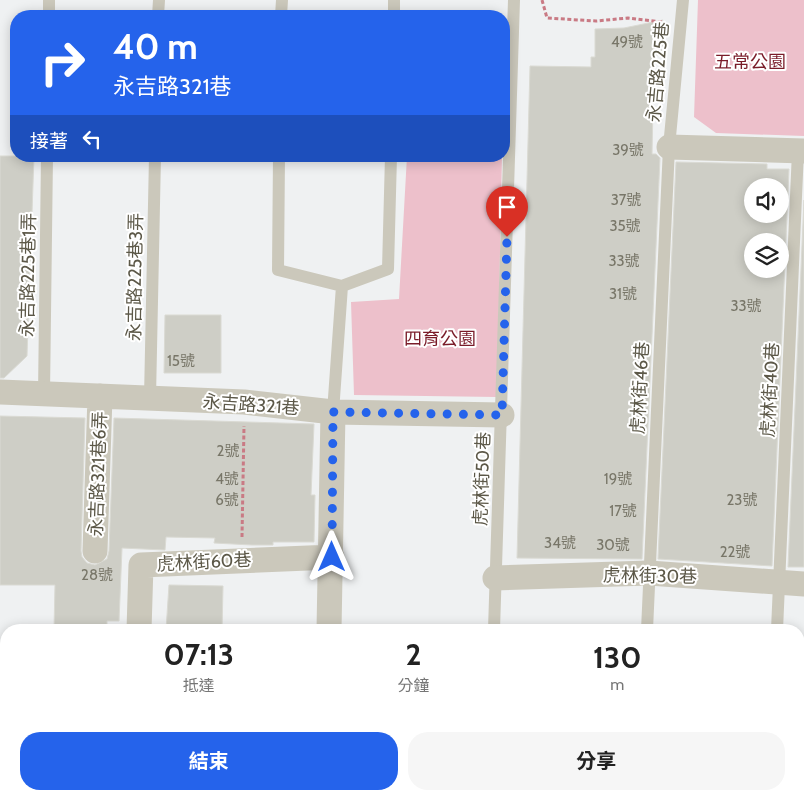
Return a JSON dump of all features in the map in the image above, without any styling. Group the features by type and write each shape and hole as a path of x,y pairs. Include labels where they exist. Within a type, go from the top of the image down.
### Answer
{"street":[{"path":"669,147 801,151"},
{"name":"永吉路321巷","path":"0,392 244,402 333,412 502,415"},
{"name":"永吉路321巷6弄","path":"96,551 100,396"},
{"path":"330,624 333,412"},
{"name":"虎林街60巷","path":"139,624 141,565 332,557"},
{"name":"虎林街30巷","path":"496,578 649,574 804,584"}],"lane":[{"name":"虎林街50巷","path":"510,138 514,0"},
{"name":"永吉路225巷","path":"669,147 683,0"},
{"name":"虎林街46巷","path":"647,624 669,147"},
{"name":"虎林街40巷","path":"777,624 801,151"},
{"name":"永吉路225巷1弄","path":"44,394 47,162"},
{"name":"永吉路225巷3弄","path":"150,398 155,162"},
{"path":"279,162 278,270 342,286 388,269 391,162"},
{"name":"虎林街50巷","path":"494,624 509,162"},
{"path":"333,412 342,286"}],"path":[{"path":"542,0 547,18 596,21 628,18 681,22"},
{"path":"242,560 244,402"}],"green space":[{"name":"五常公園","path":"698,0 804,0 804,136 716,133 694,117"},
{"name":"四育公園","path":"407,162 502,162 497,397 354,395 351,302 399,299"}],"building":[{"path":"663,20 662,55 654,55 652,154 656,154 660,158 642,559 517,558 530,66 591,67 591,57 595,57 595,29 624,28"},
{"path":"0,156 10,156 10,162 34,162 27,356 4,378 0,378"},
{"path":"676,162 767,164 767,169 789,169 789,178 744,178 744,223 787,223 786,233 744,233 744,278 784,278 772,566 658,559"},
{"path":"804,200 804,567 788,567"},
{"path":"165,315 221,315 221,373 164,373"},
{"path":"0,416 85,418 81,551 82,557 87,563 95,565 107,559 109,551 114,418 314,424 311,495 315,495 314,542 273,542 273,545 252,545 214,543 215,538 166,537 165,550 122,548 119,621 107,621 107,624 54,624 55,585 0,585"},
{"path":"169,585 223,586 222,624 166,624"}],"route":[{"path":"332,557 333,412 502,415 507,237"}]}
